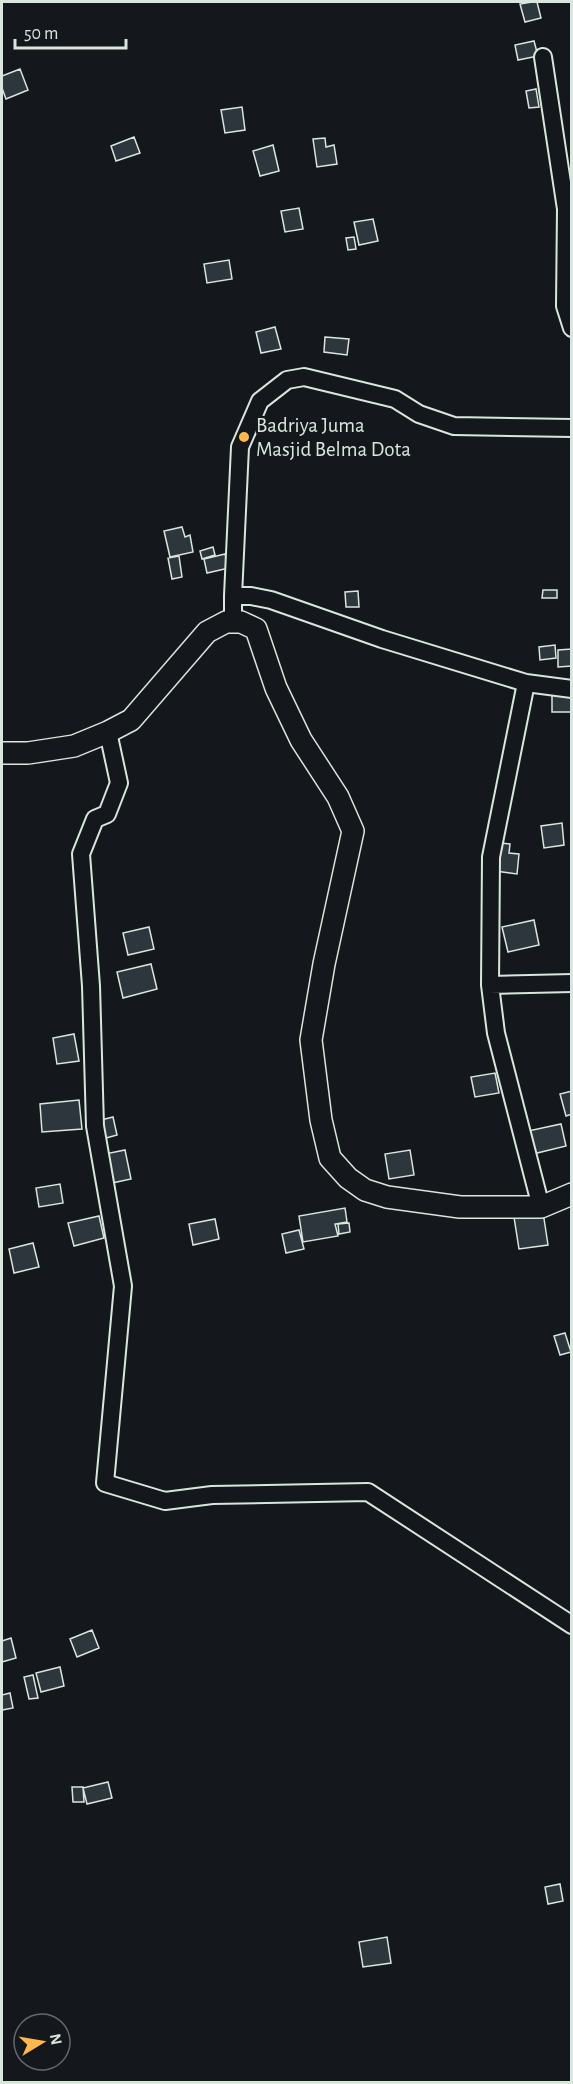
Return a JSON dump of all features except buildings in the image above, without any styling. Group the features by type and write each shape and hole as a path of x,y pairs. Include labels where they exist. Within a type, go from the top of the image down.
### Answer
{"main road":[{"path":"2,753 28,753 74,746 108,732 130,720 207,632 226,622 233,621 256,629 276,688 301,740 338,797 353,831 324,964 311,1040 321,1120 330,1158 348,1178 365,1190 387,1197 460,1207 541,1207 572,1194"}],"street":[{"path":"543,57 567,209 565,306 572,328"},
{"path":"233,621 240,447 261,401 286,380 304,376 395,399 419,414 454,426 572,428"},
{"path":"233,596 251,596 271,600 382,639 526,683 572,689"},
{"path":"526,683 491,857 490,985 496,1033 541,1207"},
{"path":"108,732 119,783 107,814 95,819 81,854 91,986 95,1126 123,1286 105,1483 165,1501 212,1495 368,1492 572,1625"},
{"path":"490,985 572,983"}],"place":[{"name":"Badriya Juma Masjid Belma Dota","path":"244,437"}]}
